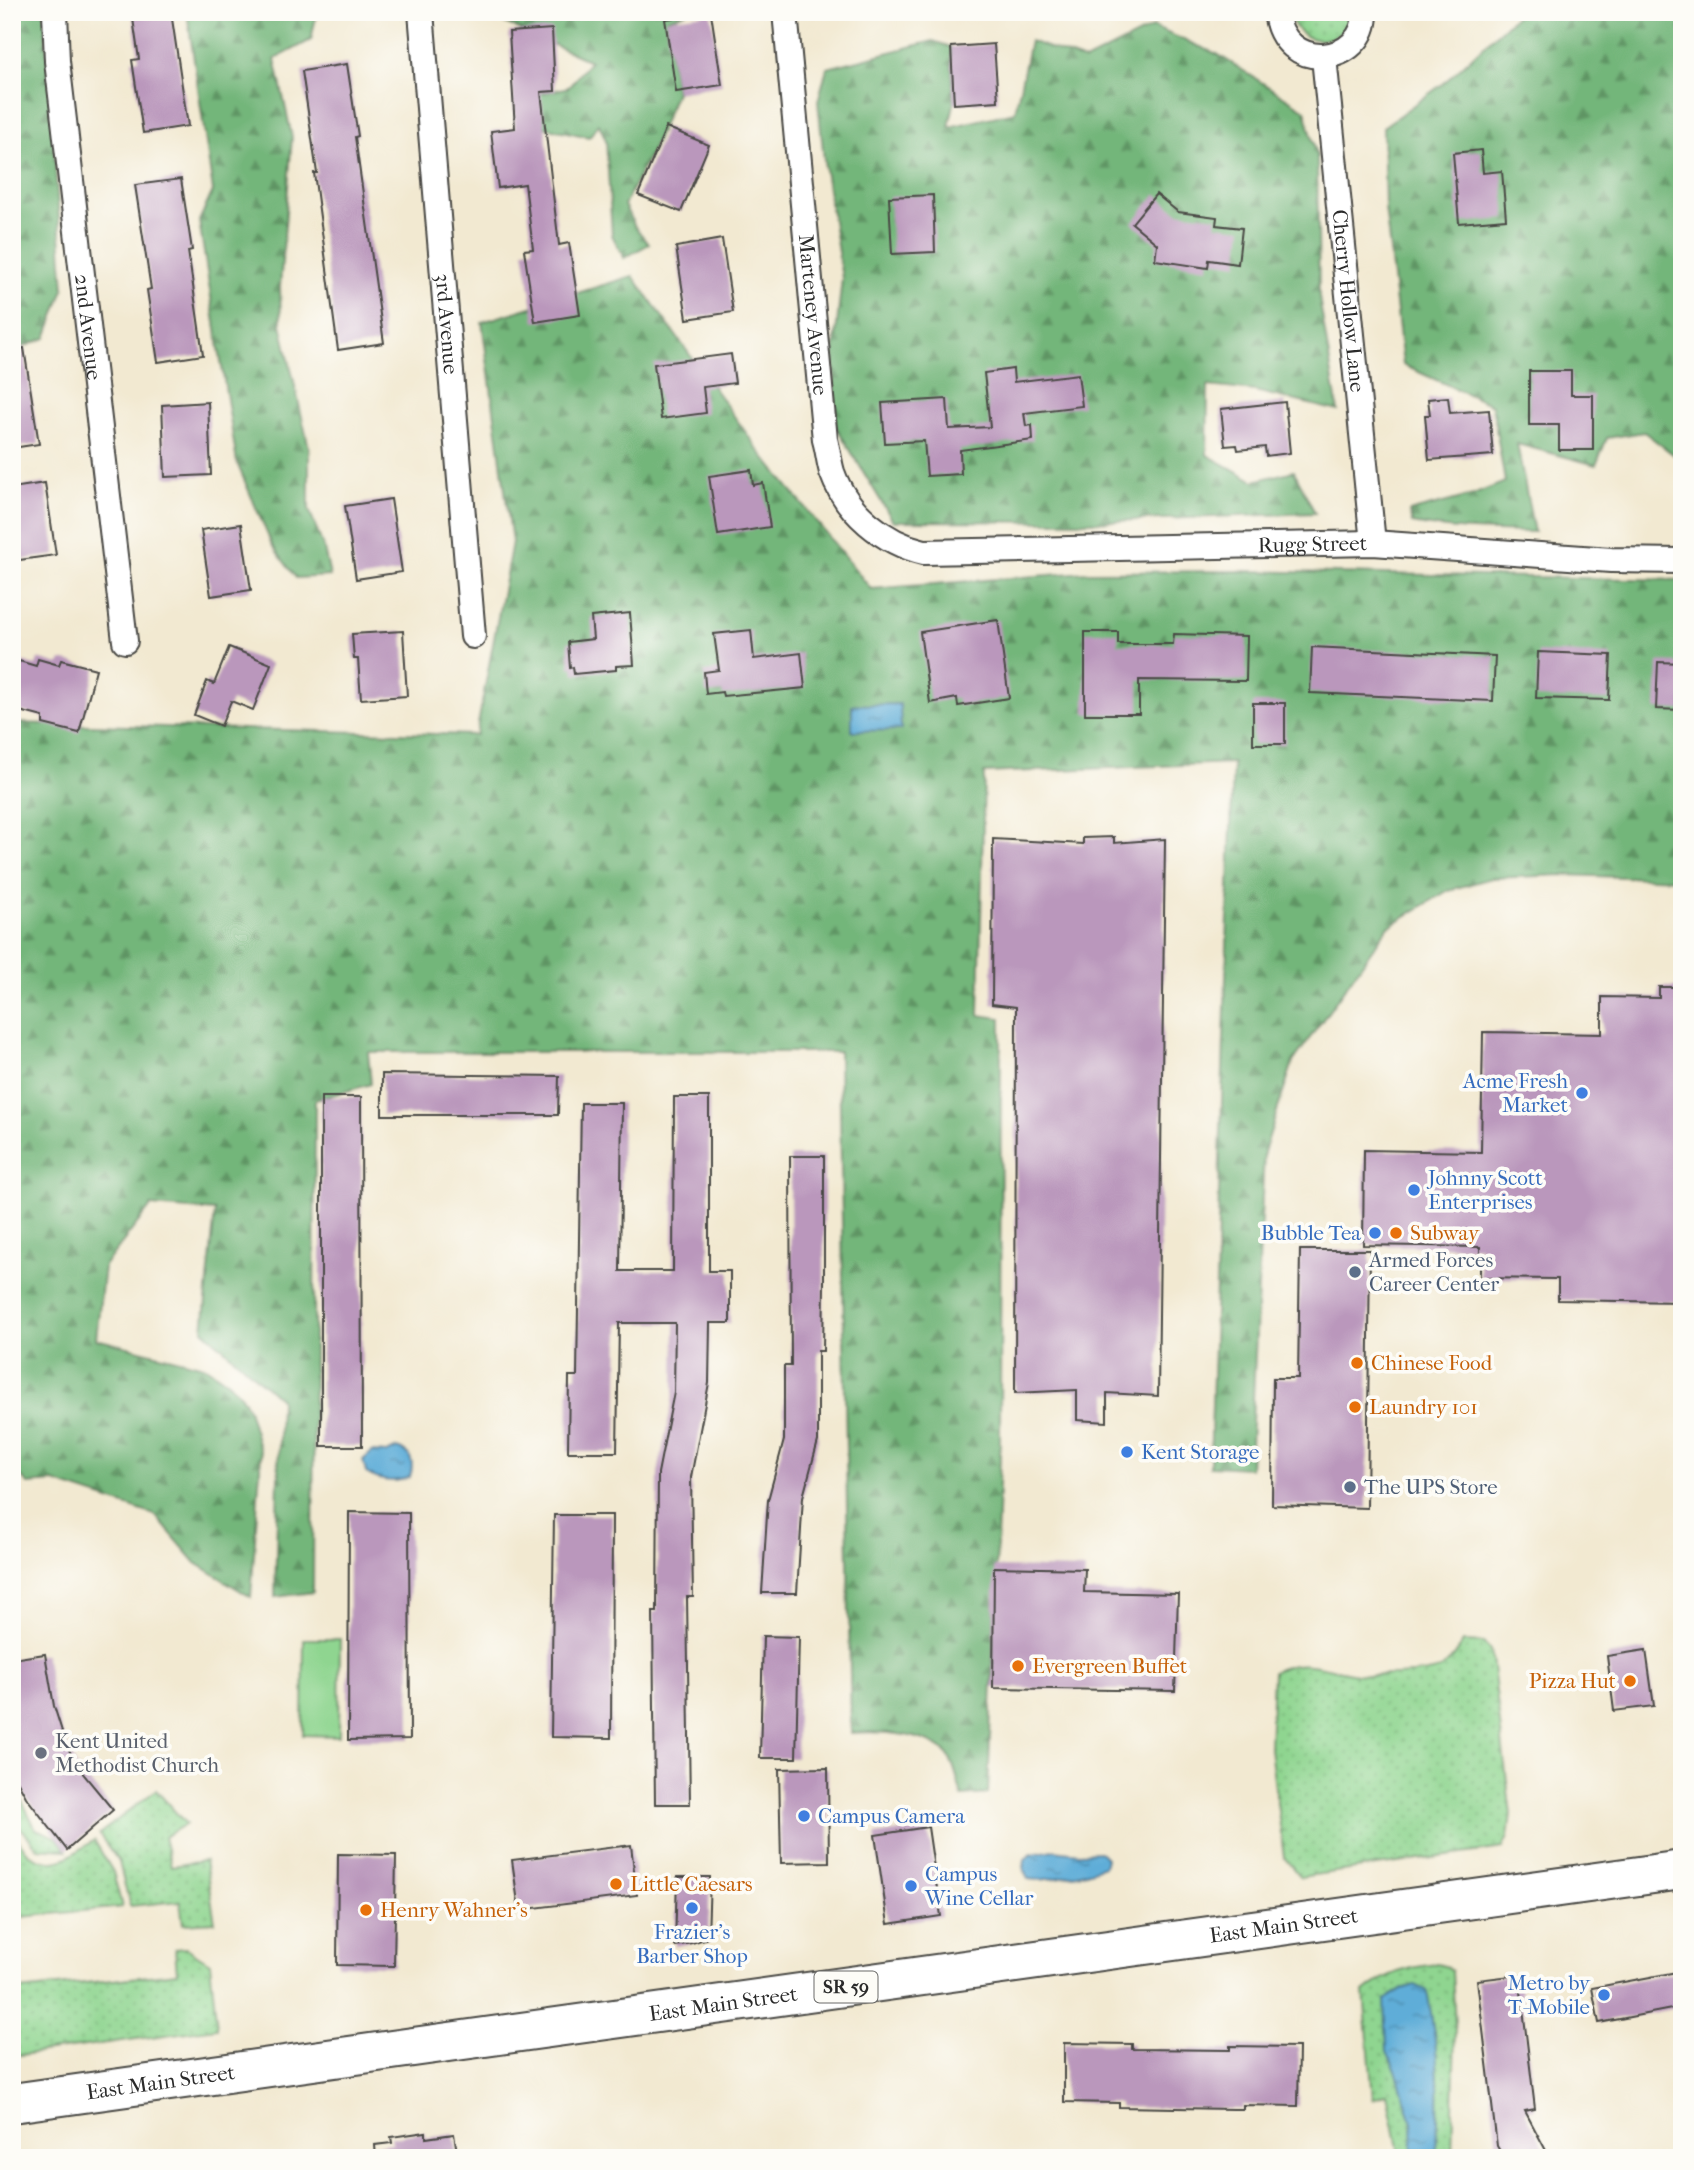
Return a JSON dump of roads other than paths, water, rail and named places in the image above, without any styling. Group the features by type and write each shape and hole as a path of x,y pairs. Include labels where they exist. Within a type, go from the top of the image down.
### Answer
{"main road":[{"name":"East Main Street","path":"12,2103 1682,1870"}],"street":[{"name":"2nd Avenue","path":"55,12 57,61 125,641"},
{"name":"3rd Avenue","path":"421,12 473,636"},
{"name":"Marteney Avenue","path":"785,12 820,400 832,473 854,508 871,527 889,540 906,548 942,552"},
{"path":"1276,12 1279,27 1296,50 1324,57 1351,45 1360,33 1365,12"},
{"name":"Cherry Hollow Lane","path":"1324,57 1373,543"},
{"name":"Rugg Street","path":"942,552 1373,543 1611,559 1682,561"}],"water":[{"path":"900,704 901,730 852,731 852,705"},
{"path":"397,1448 406,1452 411,1459 410,1477 388,1481 366,1473 363,1460 372,1452 387,1453"},
{"path":"1054,1850 1100,1852 1106,1858 1104,1866 1087,1871 1055,1878 1028,1879 1024,1870 1025,1859 1032,1854"},
{"path":"1415,1985 1426,1990 1434,2032 1438,2095 1436,2158 1413,2158 1412,2122 1396,2070 1387,2052 1385,2000 1402,1989"}],"place":[{"name":"Acme Fresh Market","path":"1582,1093"},
{"name":"Johnny Scott Enterprises","path":"1414,1190"},
{"name":"Bubble Tea","path":"1375,1233"},
{"name":"Subway","path":"1396,1233"},
{"name":"Armed Forces Career Center","path":"1355,1272"},
{"name":"Chinese Food","path":"1357,1363"},
{"name":"Laundry 101","path":"1355,1407"},
{"name":"Kent Storage","path":"1127,1452"},
{"name":"The UPS Store","path":"1350,1487"},
{"name":"Evergreen Buffet","path":"1018,1666"},
{"name":"Pizza Hut","path":"1630,1681"},
{"name":"Kent United Methodist Church","path":"41,1753"},
{"name":"Campus Camera","path":"804,1816"},
{"name":"Little Caesars","path":"616,1884"},
{"name":"Campus Wine Cellar","path":"911,1886"},
{"name":"Frazier's Barber Shop","path":"692,1908"},
{"name":"Henry Wahner's","path":"366,1910"},
{"name":"Metro by T-Mobile","path":"1604,1995"}]}
